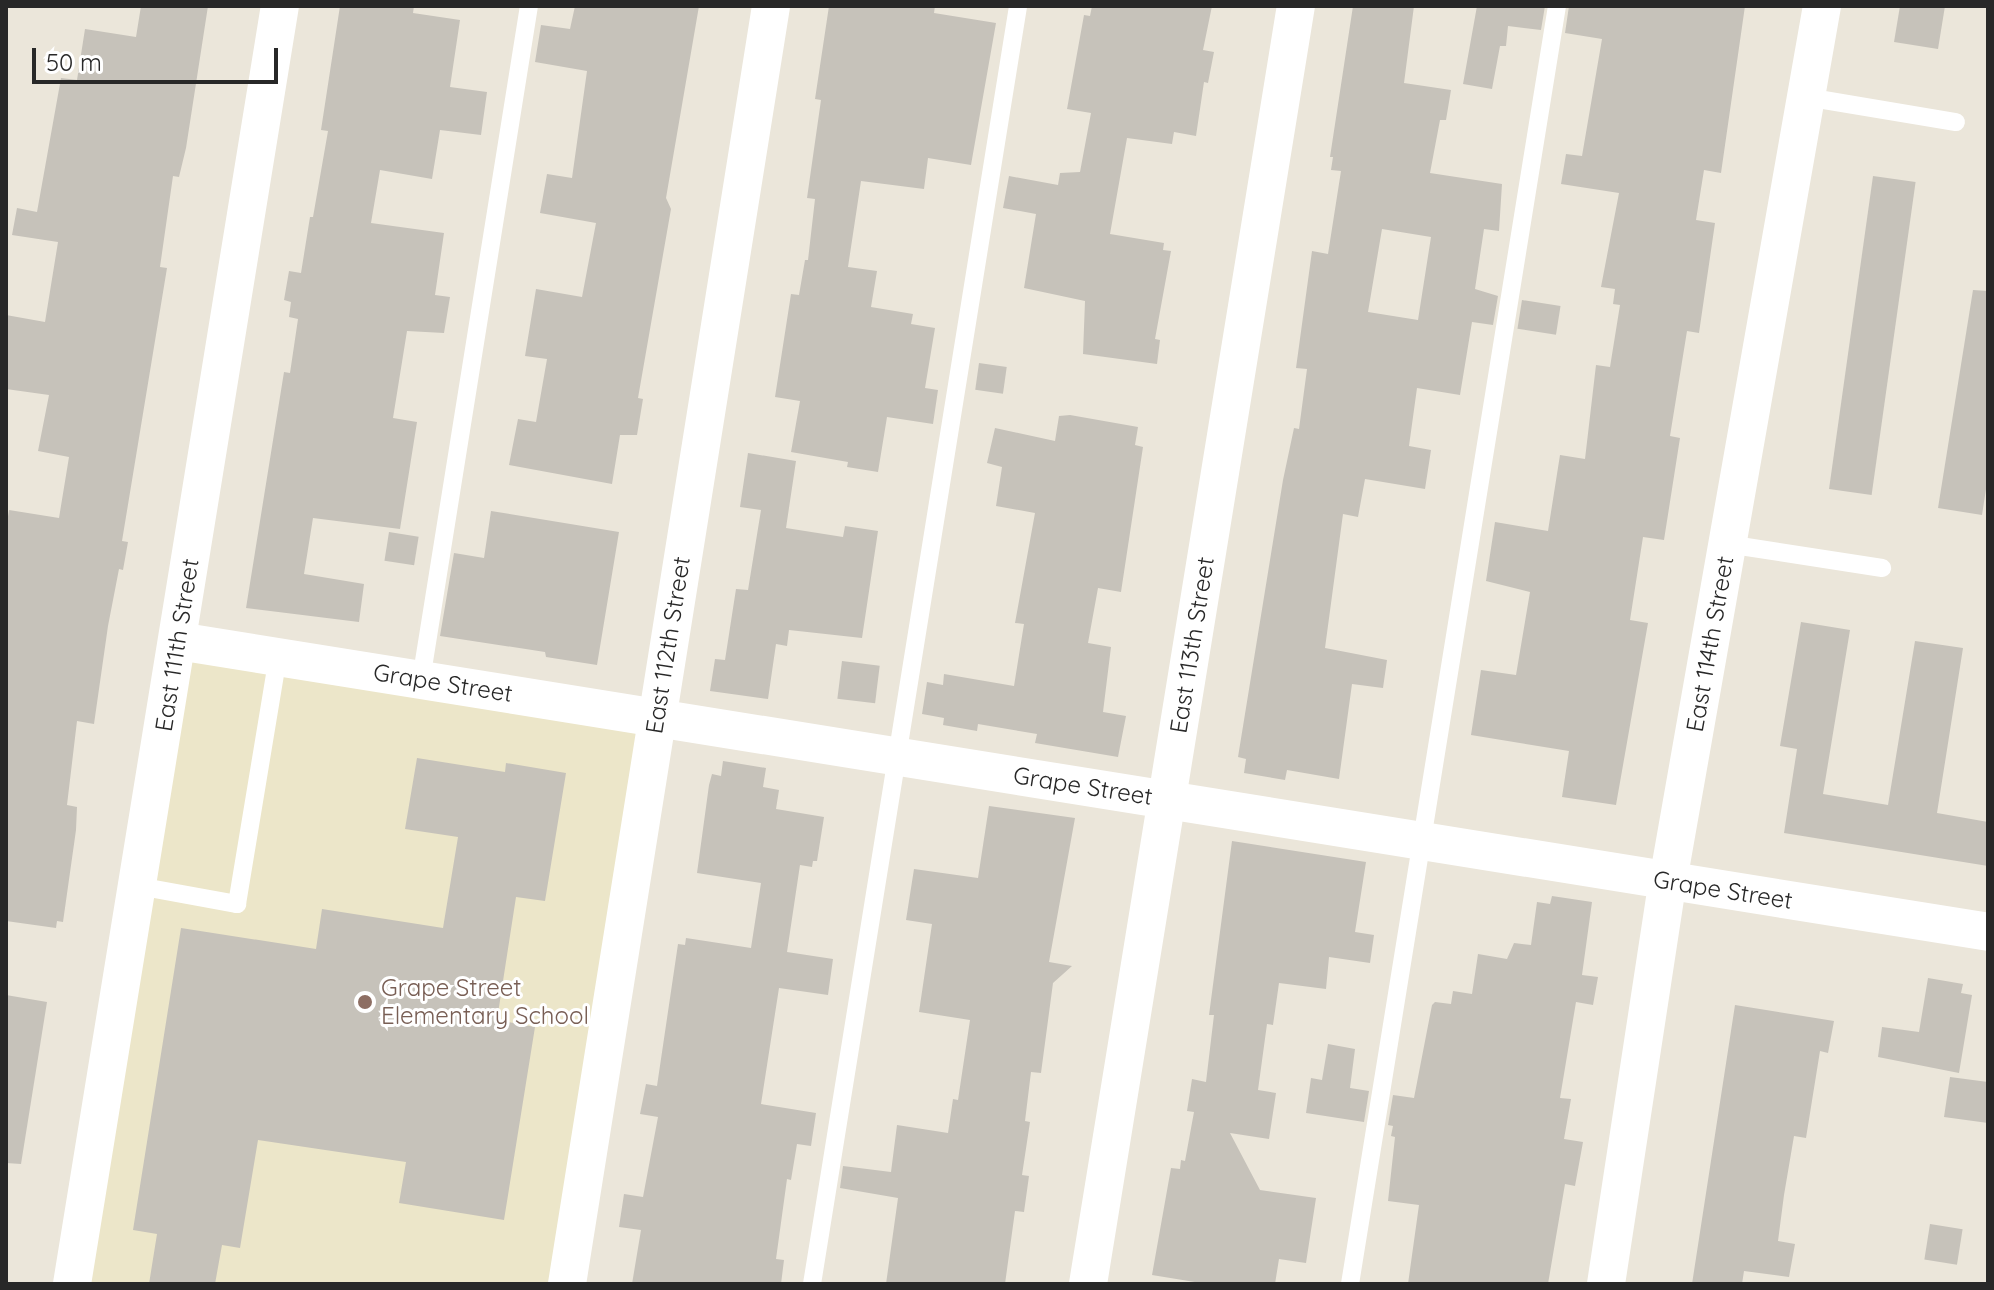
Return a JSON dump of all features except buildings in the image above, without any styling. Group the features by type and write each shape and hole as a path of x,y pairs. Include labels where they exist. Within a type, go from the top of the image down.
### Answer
{"street":[{"name":"East 111th Street","path":"72,1284 280,6"},
{"name":"East 112th Street","path":"567,1284 771,6"},
{"name":"East 113th Street","path":"1088,1284 1296,6"},
{"name":"East 114th Street","path":"1606,1284 1668,881 1822,6"},
{"name":"Grape Street","path":"178,641 1988,932"}],"lane":[{"path":"421,680 529,6"},
{"path":"812,1284 1018,6"},
{"path":"1350,1284 1557,6"},
{"path":"1806,97 1956,122"},
{"path":"1727,544 1882,568"},
{"path":"138,886 237,904 278,657"}],"shaded area":[{"name":"Grape Street Elementary School","path":"182,645 651,719 562,1284 81,1284"}],"place":[{"name":"Grape Street Elementary School","path":"365,1002"}]}
